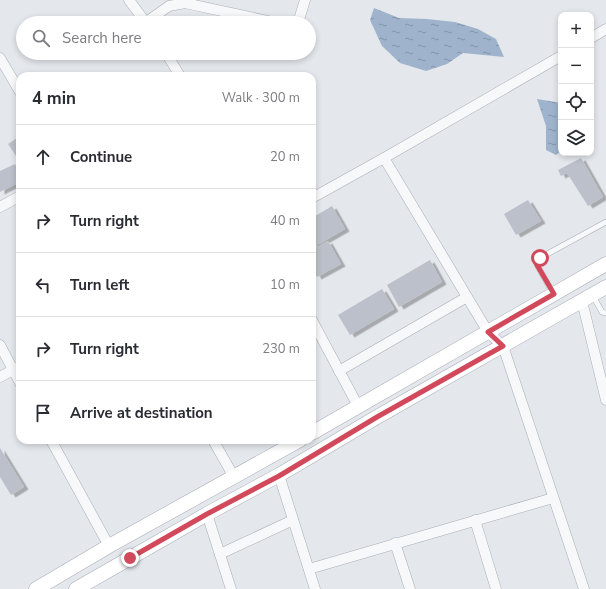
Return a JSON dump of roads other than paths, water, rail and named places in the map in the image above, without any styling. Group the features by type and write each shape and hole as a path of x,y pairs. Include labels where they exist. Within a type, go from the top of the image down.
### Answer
{"main road":[{"path":"316,431 606,264"},
{"path":"76,589 207,514 279,476 377,417 606,287"},
{"path":"36,589 109,546 293,444"}],"street":[{"path":"129,0 141,16"},
{"path":"300,16 305,0"},
{"path":"155,16 169,6 185,3 245,16"},
{"path":"594,36 606,30"},
{"path":"0,58 16,85"},
{"path":"316,196 558,58"},
{"path":"170,60 178,72"},
{"path":"384,158 488,332 503,346 584,589"},
{"path":"0,207 16,198"},
{"path":"339,371 467,297"},
{"path":"587,298 606,400"},
{"path":"316,328 358,406"},
{"path":"0,345 16,367"},
{"path":"0,377 16,369"},
{"path":"53,444 109,546"},
{"path":"215,444 234,477"},
{"path":"279,476 315,589"},
{"path":"309,569 553,498"},
{"path":"207,514 231,589"},
{"path":"220,554 293,520"},
{"path":"475,520 496,589"},
{"path":"395,543 410,589"}],"lane":[{"path":"554,294 536,261 606,222"},
{"path":"587,298 602,312 606,313"}],"water":[{"path":"374,8 399,18 455,22 478,29 496,39 504,57 463,53 447,64 426,71 400,63 382,46 370,20"},
{"path":"537,99 558,102 558,153 556,155 546,150 546,126"}]}
